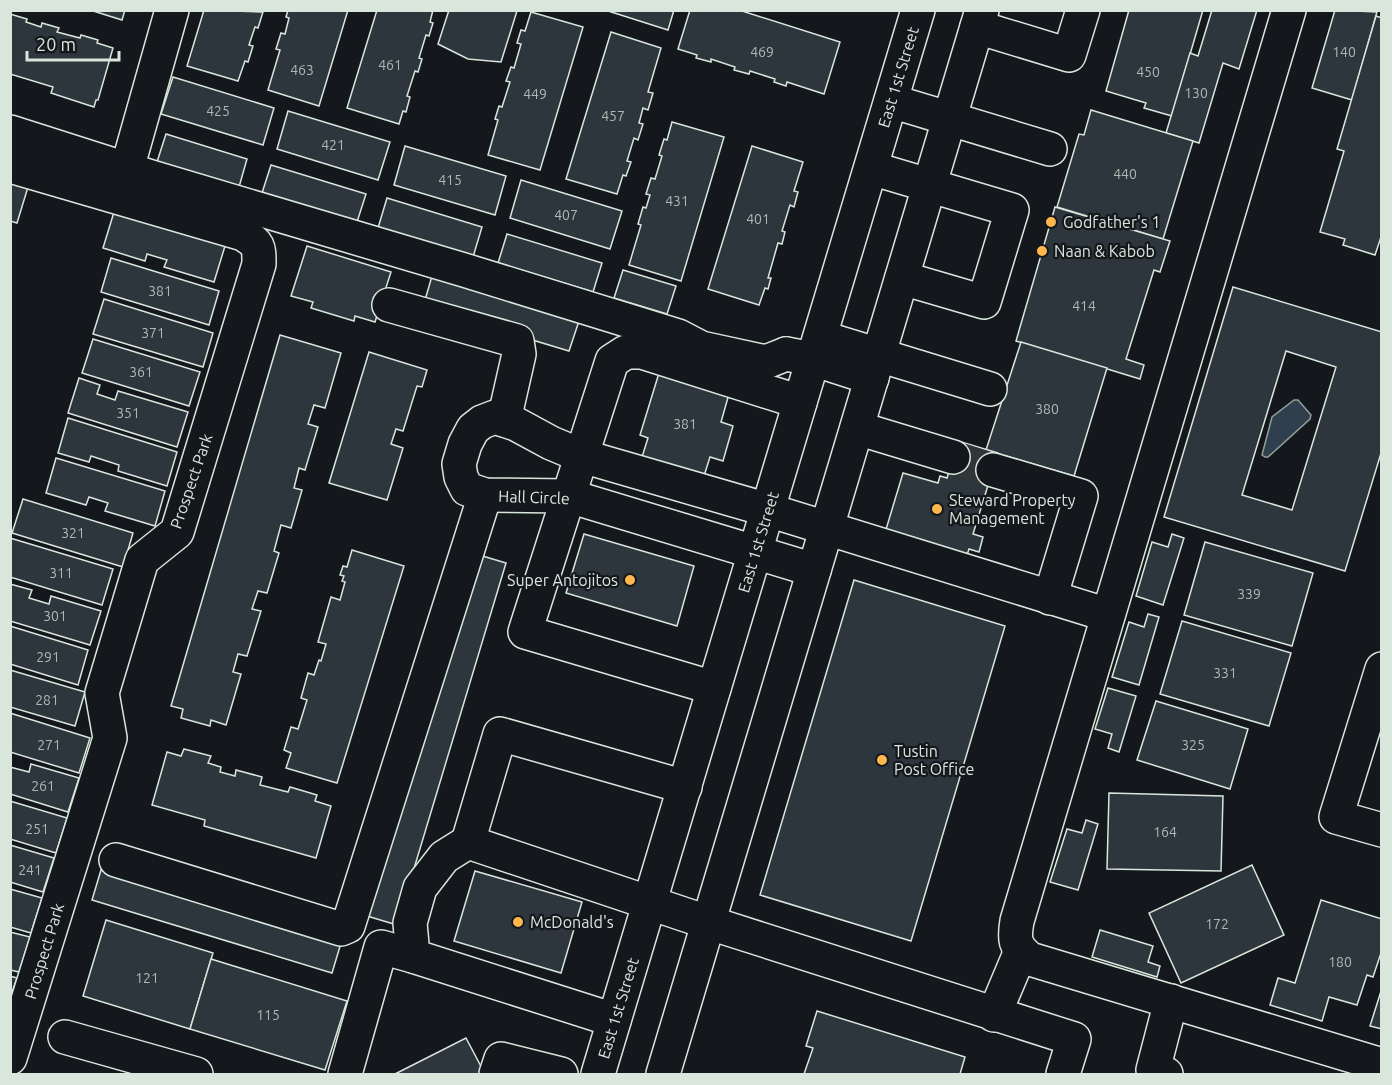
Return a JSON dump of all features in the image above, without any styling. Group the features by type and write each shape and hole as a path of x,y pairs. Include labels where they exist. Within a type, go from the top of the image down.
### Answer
{"main road":[{"path":"127,169 172,10"},
{"name":"East 1st Street","path":"598,1074 800,402 806,350 871,168 918,10"},
{"path":"663,1074 980,19 1069,55 1083,10"},
{"path":"1289,10 1017,921 1014,938 1021,951 1030,958 1382,1065"},
{"path":"891,101 1050,149"},
{"path":"10,132 678,336 705,330 990,389"},
{"name":"Prospect Park","path":"10,166 243,234 253,240 259,248 259,264 177,532 142,560 102,693 110,738 10,1058"},
{"path":"871,168 1012,210 984,302 902,278"},
{"path":"389,304 517,341 519,354 504,420 551,443 582,456 768,510 1108,615"},
{"path":"714,688 525,632 612,361 626,352 642,352 800,402"},
{"name":"Hall Circle","path":"504,420 495,417 482,422 473,429 465,444 459,464 461,477 467,489 485,495 569,496 814,570"},
{"path":"857,428 953,457"},
{"path":"993,470 1081,496 1050,598"},
{"path":"116,860 341,929 348,926 485,495"},
{"path":"1382,669 1336,817 1382,830"},
{"path":"413,956 410,923 420,888 444,857 468,842 500,734 685,787"},
{"path":"468,842 710,923 1074,1039 1063,1074"},
{"path":"345,1074 381,947 614,1020"},
{"path":"994,1015 1021,951"},
{"path":"1157,1073 1171,1001"},
{"path":"65,1037 142,1067 196,1074"},
{"path":"496,1074 501,1059 561,1074"}],"water":[{"path":"1294,400 1298,400 1311,415 1310,419 1268,457 1265,457 1262,455 1272,417"}],"building":[{"path":"90,10 125,10 122,20"},
{"path":"204,10 263,12 249,45 253,46 248,62 245,61 238,81 187,66"},
{"path":"288,10 348,10 319,106 268,90 280,50 276,49 281,33 285,34 289,18 286,17"},
{"path":"377,10 433,10 430,22 433,23 429,36 426,35 419,58 422,59 418,72 415,71 407,96 410,97 406,112 403,111 399,124 347,108"},
{"path":"449,10 517,11 501,62 468,59 438,44"},
{"path":"605,10 674,10 668,30"},
{"path":"690,10 739,10 840,42 824,94 787,82 786,86 774,82 775,79 750,71 749,74 734,70 735,67 711,59 711,62 696,58 697,55 678,49"},
{"path":"1129,10 1203,10 1172,116 1144,108 1146,103 1106,91"},
{"path":"1212,10 1257,10 1239,69 1223,63 1199,143 1166,133 1190,53 1198,56"},
{"path":"1335,10 1377,12 1352,100 1312,88"},
{"path":"531,12 583,27 540,170 488,155 498,120 495,119 499,106 502,107 510,82 506,81 511,67 514,68 521,44 517,43 521,30 525,31"},
{"path":"10,14 27,19 26,22 41,27 42,23 59,28 57,32 98,40 97,43 113,48 94,107 51,93 53,87 10,74"},
{"path":"1376,16 1382,18 1382,234 1375,255 1343,245 1345,239 1320,232 1344,151 1337,149"},
{"path":"611,32 661,48 648,92 653,93 648,110 643,108 639,123 643,124 638,140 634,138 627,161 631,162 626,176 623,175 617,194 566,179"},
{"path":"173,77 274,108 263,145 161,114"},
{"path":"1091,110 1193,141 1163,239 1057,207 1079,134 1084,135"},
{"path":"288,111 390,142 378,180 277,149"},
{"path":"672,122 724,137 681,281 629,265 641,225 638,224 643,207 646,208 650,195 646,194 651,178 655,179 662,156 659,155 664,139 667,140"},
{"path":"166,134 247,159 239,187 157,162"},
{"path":"405,146 506,176 495,215 394,185"},
{"path":"752,146 803,162 794,191 798,192 794,207 790,205 782,231 785,232 782,244 778,243 768,278 771,278 768,289 765,288 759,305 708,289"},
{"path":"271,165 366,194 357,222 262,193"},
{"path":"521,180 622,211 610,249 510,218"},
{"path":"10,182 28,187 17,223 10,221"},
{"path":"387,198 482,227 473,257 378,228"},
{"path":"1055,207 1170,241 1160,272 1154,270 1126,359 1144,365 1140,379 1016,341"},
{"path":"114,212 225,246 214,282 164,267 167,260 147,254 145,261 103,248"},
{"path":"507,234 602,263 593,292 498,263"},
{"path":"307,246 391,272 375,322 355,316 354,321 311,308 313,302 291,296"},
{"path":"111,258 219,291 209,325 101,292"},
{"path":"623,270 676,286 667,314 614,298"},
{"path":"432,276 579,321 569,351 423,307"},
{"path":"1233,287 1382,332 1382,450 1345,571 1164,517","holes":["1286,351 1336,367 1292,510 1242,495"]},
{"path":"104,299 213,333 203,367 93,334"},
{"path":"280,335 341,353 325,408 314,405 308,424 318,427 305,470 299,468 294,488 302,490 291,528 281,525 274,551 279,553 267,593 258,591 252,609 261,611 247,656 238,654 233,672 241,674 226,725 211,720 210,726 181,718 183,709 171,706"},
{"path":"93,339 200,372 189,406 82,373"},
{"path":"1021,342 1107,368 1074,476 986,450"},
{"path":"369,352 427,370 422,387 417,386 403,431 396,429 391,444 403,448 387,500 329,483"},
{"path":"659,373 729,394 721,422 733,426 723,461 710,457 704,476 642,457 648,438 640,435"},
{"path":"79,378 100,385 97,394 115,400 118,391 188,412 177,447 68,413"},
{"path":"68,418 177,452 167,486 118,471 119,465 91,456 89,462 58,453"},
{"name":"Steward Property Management","path":"958,441 998,453 973,534 983,537 979,552 969,549 965,561 884,536 903,473 938,483 940,476 947,478"},
{"path":"56,458 165,491 155,526 105,511 108,503 89,497 86,505 46,493"},
{"path":"23,499 133,533 123,567 12,533"},
{"name":"Super Antojitos","path":"584,534 694,566 677,626 566,593"},
{"path":"1172,534 1184,538 1163,605 1136,596 1152,542 1168,547"},
{"path":"10,538 113,569 102,605 10,577"},
{"path":"1205,542 1313,573 1292,646 1184,615"},
{"path":"352,550 404,566 337,783 286,768 291,753 284,750 291,727 298,729 307,700 301,698 308,673 314,675 319,660 321,661 326,644 318,642 331,597 340,600 345,582 342,581 344,576 340,575 343,566 347,567"},
{"path":"476,554 506,563 397,925 367,916"},
{"name":"Tustin Post Office","path":"854,580 1005,626 911,941 760,895"},
{"path":"10,584 32,590 29,598 49,604 51,596 101,611 90,645 10,621"},
{"path":"1148,614 1159,617 1139,685 1112,677 1129,622 1144,627"},
{"path":"1182,621 1291,653 1269,726 1160,694"},
{"path":"10,626 88,650 78,685 10,664"},
{"path":"10,670 85,692 75,726 10,707"},
{"path":"1108,688 1136,696 1119,752 1108,748 1112,734 1095,729"},
{"path":"1156,701 1248,729 1230,789 1137,760"},
{"path":"10,713 90,738 79,773 10,752"},
{"path":"184,749 211,756 208,763 221,767 220,772 235,776 236,770 262,777 260,785 288,792 290,787 317,795 315,801 331,806 316,858 204,826 205,820 152,805 167,752 181,756"},
{"path":"31,764 79,778 68,812 10,794 10,767 29,772"},
{"path":"1109,793 1223,796 1221,871 1107,869"},
{"path":"10,801 67,818 56,853 10,839"},
{"path":"1086,820 1098,824 1078,890 1050,882 1067,829 1082,833"},
{"path":"10,845 54,858 43,892 10,882"},
{"path":"1252,865 1284,935 1181,983 1149,913"},
{"path":"101,870 341,943 332,973 92,900"},
{"name":"McDonald's","path":"475,871 582,902 561,973 454,941"},
{"path":"10,889 42,898 31,933 10,927"},
{"path":"1321,900 1382,919 1382,950 1373,977 1367,975 1357,1005 1329,997 1322,1021 1270,1005 1278,978 1295,983"},
{"path":"106,920 213,953 190,1029 83,996"},
{"path":"1100,930 1153,946 1148,962 1160,966 1157,977 1092,957"},
{"path":"10,932 30,937 19,972 10,970"},
{"path":"211,959 347,1001 325,1070 190,1029"},
{"path":"10,976 17,978 10,998"},
{"path":"1382,988 1382,1029 1370,1026"},
{"path":"817,1011 965,1057 960,1074 804,1074 813,1048 806,1046"},
{"path":"466,1038 485,1074 395,1074"}],"tunnel":[{"path":"953,457 993,470"}],"place":[{"name":"Godfather's 1","path":"1051,222"},
{"name":"Naan & Kabob","path":"1042,251"},
{"name":"Steward Property Management","path":"937,509"},
{"name":"Super Antojitos","path":"630,580"},
{"name":"Tustin Post Office","path":"882,760"},
{"name":"McDonald's","path":"518,922"}]}
